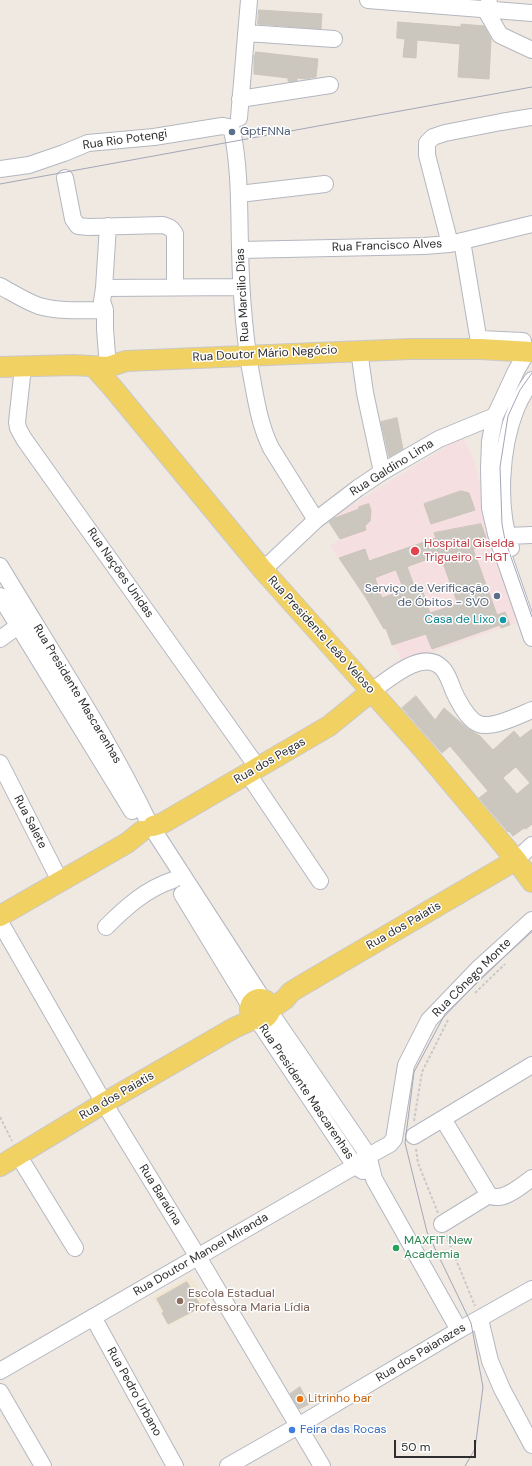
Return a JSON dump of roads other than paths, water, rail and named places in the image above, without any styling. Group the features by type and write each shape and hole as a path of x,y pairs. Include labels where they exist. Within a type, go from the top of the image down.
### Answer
{"main road":[{"name":"Rua Doutor Mário Negócio","path":"0,367 99,366 126,361 359,350 527,348"},
{"path":"99,366 112,387 101,383 83,373 99,366"},
{"name":"Rua Presidente Leão Veloso","path":"112,387 262,570 442,770 524,858 532,882"},
{"name":"Rua dos Pegas","path":"0,916 148,832 329,726 372,691"},
{"name":"Rua dos Paiatis","path":"0,1166 234,1028 260,1009 285,999 291,992 524,858"}],"street":[{"path":"234,123 240,99 250,0"},
{"path":"370,0 488,5 532,13"},
{"path":"488,5 500,35 532,50"},
{"path":"246,33 334,39"},
{"path":"240,99 330,85"},
{"path":"532,117 487,124 445,133 433,137 427,143 427,154 456,242 478,336 480,339 527,348 495,416 490,441 490,508 496,534 532,638"},
{"name":"Rua Rio Potengi","path":"0,169 30,164 64,153 88,143 154,137 234,123"},
{"name":"Rua Marcilio Dias","path":"234,123 232,130 235,141 239,194 241,287 247,356 258,412 266,438 316,520"},
{"path":"65,178 74,219 78,226 163,225 173,230 175,287"},
{"path":"239,194 325,184"},
{"name":"Rua Francisco Alves","path":"240,250 424,246 456,242 532,224"},
{"path":"99,366 105,329 105,310 102,301 108,226"},
{"path":"0,286 40,306 74,310 105,310"},
{"path":"104,288 241,287"},
{"path":"359,350 365,393 382,472"},
{"name":"Rua Nações Unidas","path":"23,367 17,422 18,428 24,439 253,771 320,881"},
{"path":"532,380 520,399 515,411 504,456 503,500 507,536 532,607"},
{"name":"Rua Galdino Lima","path":"262,570 316,520 382,472 439,439 495,416"},
{"path":"507,536 532,535"},
{"name":"Rua Presidente Mascarenhas","path":"0,566 84,704 138,800 148,832 173,880 260,1009 368,1155 374,1179 459,1330"},
{"name":"Rua Presidente Mascarenhas","path":"0,596 260,1009 356,1166 374,1179"},
{"path":"0,639 18,626"},
{"path":"372,691 409,666 423,661 431,661 443,669 448,676 455,695 467,715 479,724 492,725 532,710"},
{"name":"Rua Salete","path":"0,763 60,881"},
{"name":"Rua dos Paiatis","path":"524,858 532,844"},
{"path":"106,927 136,899 161,884 173,880"},
{"name":"Rua Cônego Monte","path":"395,1134 406,1065 429,1020 478,969 532,920"},
{"name":"Rua Baraúna","path":"0,922 104,1104 198,1257 322,1466"},
{"path":"414,1136 532,1066"},
{"path":"443,1118 489,1195 496,1197 505,1195 532,1178"},
{"name":"Rua Doutor Manoel Miranda","path":"0,1370 356,1166 368,1155 390,1144 394,1139 395,1134"},
{"path":"18,1155 75,1248"},
{"path":"442,1224 489,1195"},
{"name":"Rua dos Paianazes","path":"228,1466 459,1330 532,1289"},
{"name":"Rua Pedro Urbano","path":"93,1317 175,1466"},
{"path":"480,1319 490,1361 502,1390 531,1439"},
{"path":"0,1392 43,1466"}],"tram line":[{"path":"0,184 532,87"},
{"path":"532,373 520,390 508,416 500,467 502,524 505,540 532,617"},
{"path":"465,1466 475,1449 483,1387 471,1323 427,1232 405,1143 414,1072 445,1014 532,930"}],"place":[{"name":"GptFNNa","path":"232,132"},
{"name":"Hospital Giselda Trigueiro - HGT","path":"415,551"},
{"name":"Serviço de Verificação de Óbitos - SVO","path":"497,596"},
{"name":"Casa de Lixo","path":"503,620"},
{"name":"MAXFIT New Academia","path":"396,1248"},
{"name":"Escola Estadual Professora Maria Lídia","path":"180,1301"},
{"name":"Litrinho bar","path":"300,1399"},
{"name":"Feira das Rocas","path":"292,1430"}]}
